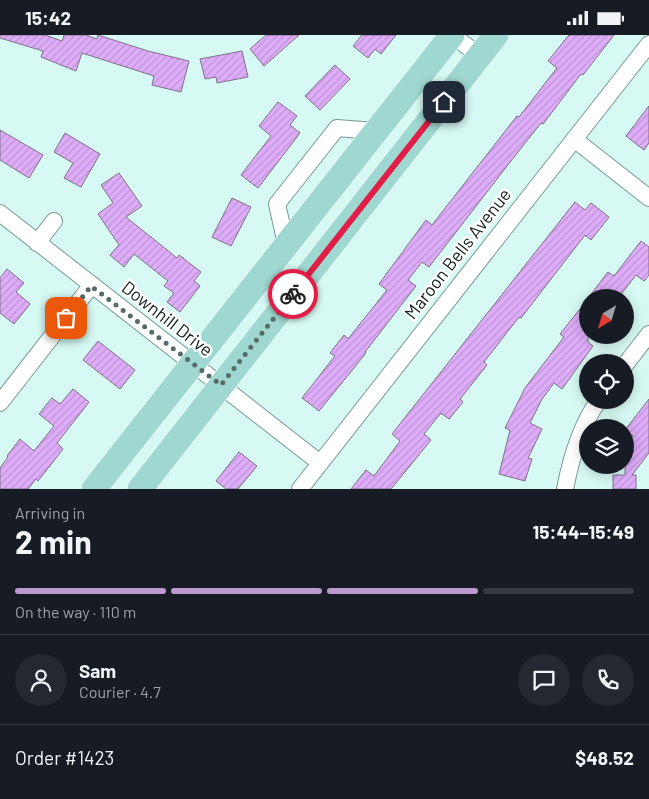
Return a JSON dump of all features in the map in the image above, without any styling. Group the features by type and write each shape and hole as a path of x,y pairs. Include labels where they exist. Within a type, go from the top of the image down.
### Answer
{"main road":[{"path":"94,489 191,363 452,35"},
{"path":"140,489 496,35"}],"street":[{"path":"452,35 480,56"},
{"name":"Maroon Bells Avenue","path":"300,489 649,44"},
{"path":"574,139 649,198"},
{"name":"Downhill Drive","path":"0,213 91,286 320,463"},
{"path":"37,243 54,221"},
{"path":"0,403 91,286"},
{"path":"634,354 649,334"},
{"path":"565,489 575,448 594,409"}],"building":[{"path":"0,35 45,35 62,41 64,35 86,35 97,39 98,35 148,51 189,61 181,92 152,85 154,76 82,53 76,71 41,57 43,51 0,38"},
{"path":"266,35 299,35 264,66 250,49"},
{"path":"362,35 396,35 381,54 375,49 368,58 353,46"},
{"path":"569,35 614,35 543,124 541,123 429,267 422,262 408,280 416,286 366,353 319,411 302,398 335,356 330,353 344,335 348,339 387,290 379,284 426,220 432,225 557,68 548,61"},
{"path":"242,51 248,77 217,83 216,77 205,79 200,59"},
{"path":"335,65 350,79 320,110 305,96"},
{"path":"278,102 297,116 290,125 300,133 258,188 241,175 271,136 259,126"},
{"path":"649,106 649,143 644,150 626,136"},
{"path":"0,130 43,155 29,178 0,160"},
{"path":"65,133 100,154 81,187 64,178 73,163 54,152"},
{"path":"119,173 142,206 126,217 177,258 179,255 201,272 194,281 200,286 180,312 167,302 174,293 164,286 168,281 134,254 124,267 110,255 119,245 98,214 113,203 101,185"},
{"path":"232,198 251,207 231,246 212,237"},
{"path":"575,202 585,210 591,203 609,217 591,240 585,235 521,318 519,317 484,362 487,365 460,399 463,402 449,419 441,413 424,434 431,440 391,489 351,489 366,470 374,476 400,441 392,434"},
{"path":"641,241 649,247 649,275 644,281 636,275 625,289 595,289 608,272 614,276"},
{"path":"7,269 24,283 16,292 30,304 14,324 0,313 0,278"},
{"path":"579,310 579,344 590,344 593,346 587,354 579,354 579,365 562,389 554,383 542,399 530,423 542,429 528,458 532,459 525,481 499,474 510,430 505,428 525,388 564,337 560,334"},
{"path":"98,341 135,370 120,389 83,360"},
{"path":"73,389 89,402 57,443 63,449 38,481 36,479 28,489 0,489 0,468 7,456 20,439 34,451 54,426 39,414 52,398 60,404"},
{"path":"649,399 649,453 634,472 634,419"},
{"path":"239,452 257,466 238,489 226,489 216,481"},
{"path":"613,475 636,475 636,489 613,489"}],"way so far":[{"path":"66,318 91,286 221,385 293,294"}],"route":[{"path":"293,294 444,102"}]}
